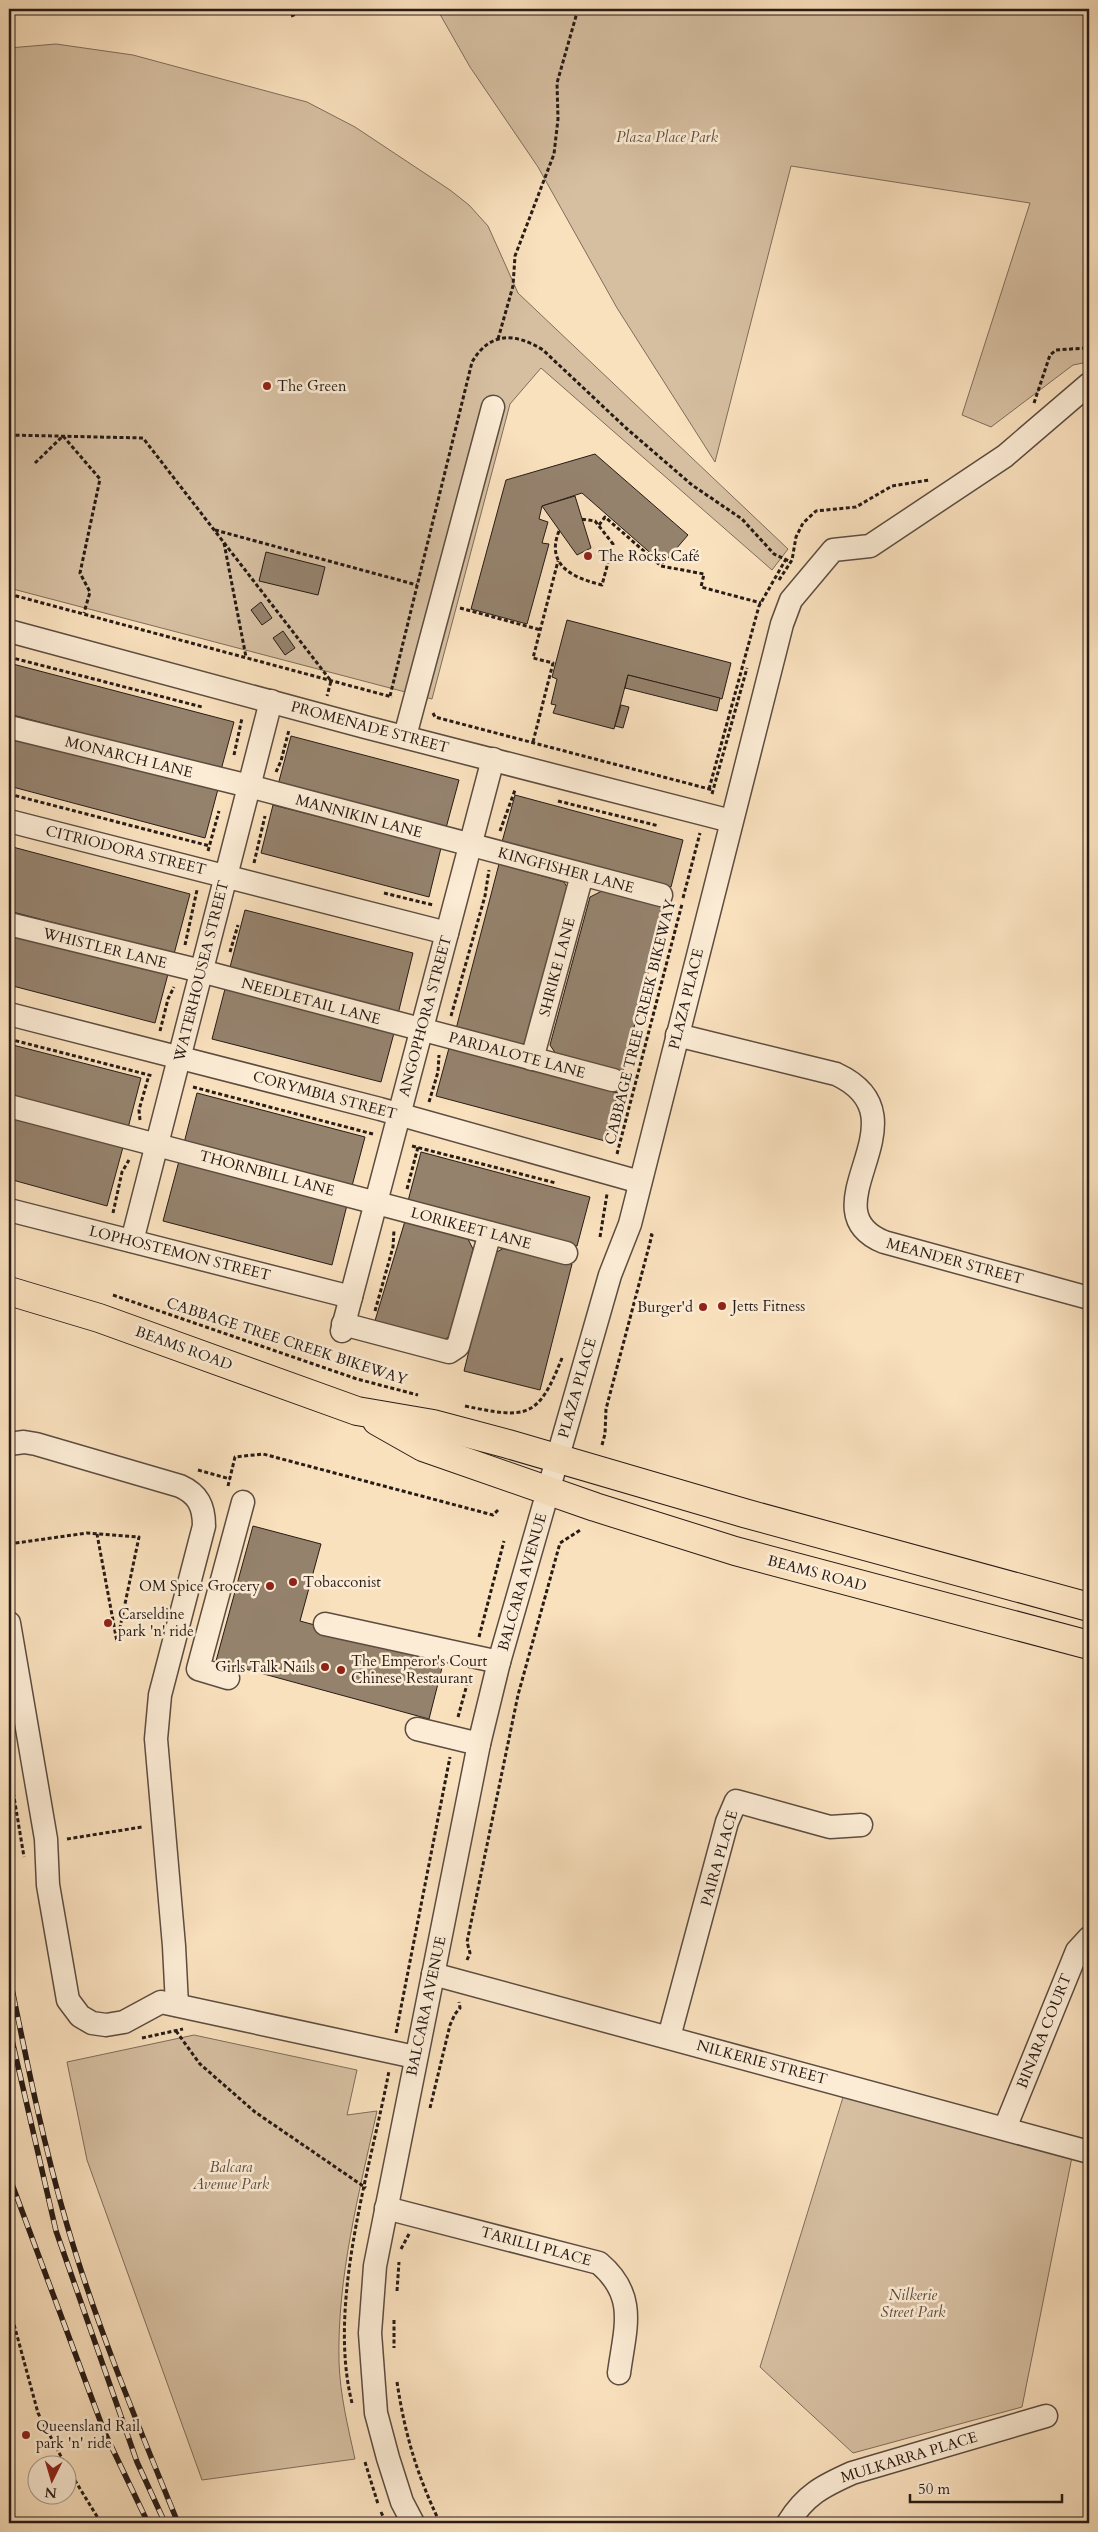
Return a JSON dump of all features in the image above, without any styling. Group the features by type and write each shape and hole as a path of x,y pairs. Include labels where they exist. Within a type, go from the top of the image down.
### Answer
{"main road":[{"name":"BEAMS ROAD","path":"9,1292 99,1318 357,1411 423,1447 547,1492 735,1550 1089,1645"},
{"name":"BEAMS ROAD","path":"357,1411 433,1424 558,1458 744,1513 1089,1606"}],"street":[{"name":"PLAZA PLACE","path":"558,1458 610,1275 630,1224 731,821 782,624 791,600 833,550 870,546 1005,456 1089,384"},
{"path":"404,736 415,702 493,407"},
{"name":"PROMENADE STREET","path":"9,631 731,821"},
{"name":"WATERHOUSEA STREET","path":"132,1241 271,701"},
{"name":"MONARCH LANE","path":"9,727 249,786"},
{"name":"ANGOPHORA STREET","path":"370,1331 342,1327 351,1297 386,1205 392,1140 399,1114 432,1033 447,933 480,848 494,759"},
{"name":"MANNIKIN LANE","path":"249,786 480,848"},
{"name":"CITRIODORA STREET","path":"9,821 447,933"},
{"name":"KINGFISHER LANE","path":"480,848 661,895"},
{"name":"SHRIKE LANE","path":"532,1059 582,875"},
{"name":"WHISTLER LANE","path":"9,924 202,971"},
{"name":"NEEDLETAIL LANE","path":"202,971 432,1033"},
{"name":"CORYMBIA STREET","path":"9,1014 399,1114 610,1185 640,1182"},
{"name":"PARDALOTE LANE","path":"432,1033 613,1080"},
{"name":"MEANDER STREET","path":"677,1035 836,1074 850,1080 862,1090 869,1100 873,1123 857,1194 856,1208 860,1223 869,1235 884,1242 1089,1298"},
{"name":"THORNBILL LANE","path":"9,1106 386,1205"},
{"name":"LORIKEET LANE","path":"386,1205 566,1253"},
{"name":"LOPHOSTEMON STREET","path":"9,1210 351,1297"},
{"path":"370,1331 450,1352 458,1346 490,1233"},
{"path":"9,1444 24,1442 36,1444 180,1486 190,1491 202,1506 204,1526 160,1695 156,1731 174,1946 169,2003"},
{"path":"547,1492 558,1458"},
{"name":"BALCARA AVENUE","path":"413,2523 402,2502 376,2413 371,2369 371,2295 415,2057 479,1744 499,1662 547,1492"},
{"path":"228,1678 198,1669 234,1498"},
{"path":"9,1623 46,1842 48,1884 68,2000 80,2016 92,2023 106,2025 124,2022 169,2003 415,2057"},
{"path":"325,1624 499,1662"},
{"path":"417,1729 479,1744"},
{"name":"PAIRA PLACE","path":"669,2037 727,1822 736,1802 830,1827 861,1825"},
{"name":"BINARA COURT","path":"1005,2128 1077,1952 1089,1938"},
{"name":"NILKERIE STREET","path":"433,1974 1089,2152"},
{"name":"TARILLI PLACE","path":"386,2208 599,2263 611,2273 622,2290 627,2305 619,2373"},
{"name":"MULKARRA PLACE","path":"788,2523 800,2504 823,2486 852,2472 1046,2416"}],"path":[{"path":"290,16 309,9"},
{"path":"498,340 513,286 515,256 554,154 558,119 557,82 578,9"},
{"path":"390,696 472,362 480,349 488,343 511,337 528,341 543,350 633,435 692,485 742,519 774,554 791,562 798,531 803,523 816,511 856,507 892,486 933,479"},
{"path":"1030,411 1050,355 1056,350 1086,348 1089,345"},
{"path":"9,435 143,438 331,680"},
{"path":"35,462 63,436"},
{"path":"63,436 100,479 80,573 90,592 84,613"},
{"path":"599,525 605,518 661,566 704,574 701,587 761,603"},
{"path":"558,561 572,575 602,586 613,544 596,521 581,519"},
{"path":"215,530 417,585"},
{"path":"533,742 553,663 534,658 558,561 555,547 559,531"},
{"path":"224,542 246,657"},
{"path":"9,594 390,696 427,704 435,717 711,789 761,603 786,559"},
{"path":"454,606 541,630"},
{"path":"323,715 331,680"},
{"path":"370,1331 392,1247 386,1205 410,1184 438,1072 432,1033 455,1009 485,896 480,848 505,819 515,790"},
{"name":"CABBAGE TREE CREEK BIKEWAY","path":"604,1221 610,1185 701,829"},
{"path":"9,1039 148,1076 158,1076 174,1080 194,1088 560,1184"},
{"path":"598,1193 610,1185"},
{"path":"602,1445 605,1434 606,1409 652,1235"},
{"name":"CABBAGE TREE CREEK BIKEWAY","path":"108,1294 357,1379 423,1396"},
{"path":"458,1404 517,1414 534,1408 550,1386"},
{"path":"234,1498 235,1457 264,1454 493,1515 499,1509"},
{"path":"466,1960 470,1953 467,1942 480,1875 518,1695 560,1543 582,1529"},
{"path":"9,1544 88,1533 139,1538 117,1642 97,1534"},
{"path":"9,1766 25,1865"},
{"path":"22,1846 148,1826"},
{"path":"428,2117 450,2025 454,2014 460,2008 459,2001"},
{"path":"138,2039 192,2029"},
{"path":"176,2031 200,2064 255,2112 360,2183 386,2208"},
{"path":"400,2251 409,2234"},
{"path":"396,2296 400,2260"},
{"path":"9,2306 38,2413 60,2454"},
{"path":"394,2314 394,2357"},
{"path":"396,2375 404,2429 422,2484 440,2523"},
{"path":"78,2485 101,2523"}],"green space":[{"name":"Plaza Place Park","path":"437,9 1089,9 1089,364 1088,362 1073,365 991,427 962,415 1030,203 791,166 715,462 617,308 538,167 470,67"},
{"name":"The Green","path":"56,44 133,55 307,102 355,127 450,190 469,205 488,226 518,293 788,549 772,570 541,368 510,404 432,699 9,588 9,48"},
{"name":"Balcara Avenue Park","path":"194,2035 357,2070 347,2115 377,2111 350,2235 339,2330 341,2387 355,2459 202,2480 87,2160 67,2062"},
{"name":"Nilkerie Street Park","path":"844,2094 1072,2157 1022,2407 853,2453 760,2367"}],"building":[{"path":"595,454 688,535 663,564 582,493 542,506 539,519 548,522 542,543 549,544 527,624 471,609 506,480"},
{"path":"575,496 591,548 577,555 542,506"},
{"path":"266,552 325,567 318,595 259,581"},
{"path":"261,602 272,618 262,625 251,610"},
{"path":"567,620 731,663 722,699 628,675 614,729 553,713 556,705 551,704 557,679 552,677"},
{"path":"283,631 295,648 285,655 273,638"},
{"path":"9,663 234,722 221,770 9,714"},
{"path":"628,675 720,698 717,711 625,688"},
{"path":"621,705 629,707 623,728 615,726"},
{"path":"9,734 218,789 205,838 9,786"},
{"path":"291,736 459,780 446,828 278,785"},
{"path":"515,795 683,840 671,887 502,842"},
{"path":"273,805 441,848 429,897 261,853"},
{"path":"9,846 190,894 174,954 9,911"},
{"path":"499,864 564,882 570,892 534,1036 520,1046 456,1029"},
{"path":"602,891 665,907 622,1074 558,1057 550,1045 590,897"},
{"path":"245,910 413,953 398,1014 229,971"},
{"path":"9,932 168,974 155,1023 9,985"},
{"path":"225,989 394,1033 381,1082 212,1039"},
{"path":"9,1044 141,1078 128,1128 9,1096"},
{"path":"449,1048 618,1093 605,1141 436,1096"},
{"path":"197,1093 365,1137 352,1186 184,1143"},
{"path":"9,1116 123,1147 107,1206 9,1179"},
{"path":"421,1152 590,1197 577,1246 408,1201"},
{"path":"179,1161 347,1205 332,1265 163,1221"},
{"path":"405,1221 467,1237 473,1249 451,1336 441,1341 374,1324"},
{"path":"506,1247 572,1264 540,1390 464,1371 493,1254"},
{"path":"253,1526 321,1544 300,1621 444,1660 429,1719 216,1661"}],"railway":[{"path":"9,1974 28,2069 67,2225 91,2301 133,2413 178,2523"},
{"path":"9,2027 56,2231 137,2462 165,2523"},
{"path":"9,2176 104,2431 148,2523"}],"place":[{"name":"The Green","path":"267,386"},
{"name":"The Rocks Café","path":"588,556"},
{"name":"Jetts Fitness","path":"722,1306"},
{"name":"Burger'd","path":"703,1307"},
{"name":"Tobacconist","path":"293,1582"},
{"name":"OM Spice Grocery","path":"270,1586"},
{"name":"Carseldine park 'n' ride","path":"108,1623"},
{"name":"Girls Talk Nails","path":"325,1667"},
{"name":"The Emperor's Court Chinese Restaurant","path":"341,1670"},
{"name":"Queensland Rail park 'n' ride","path":"26,2435"}]}
